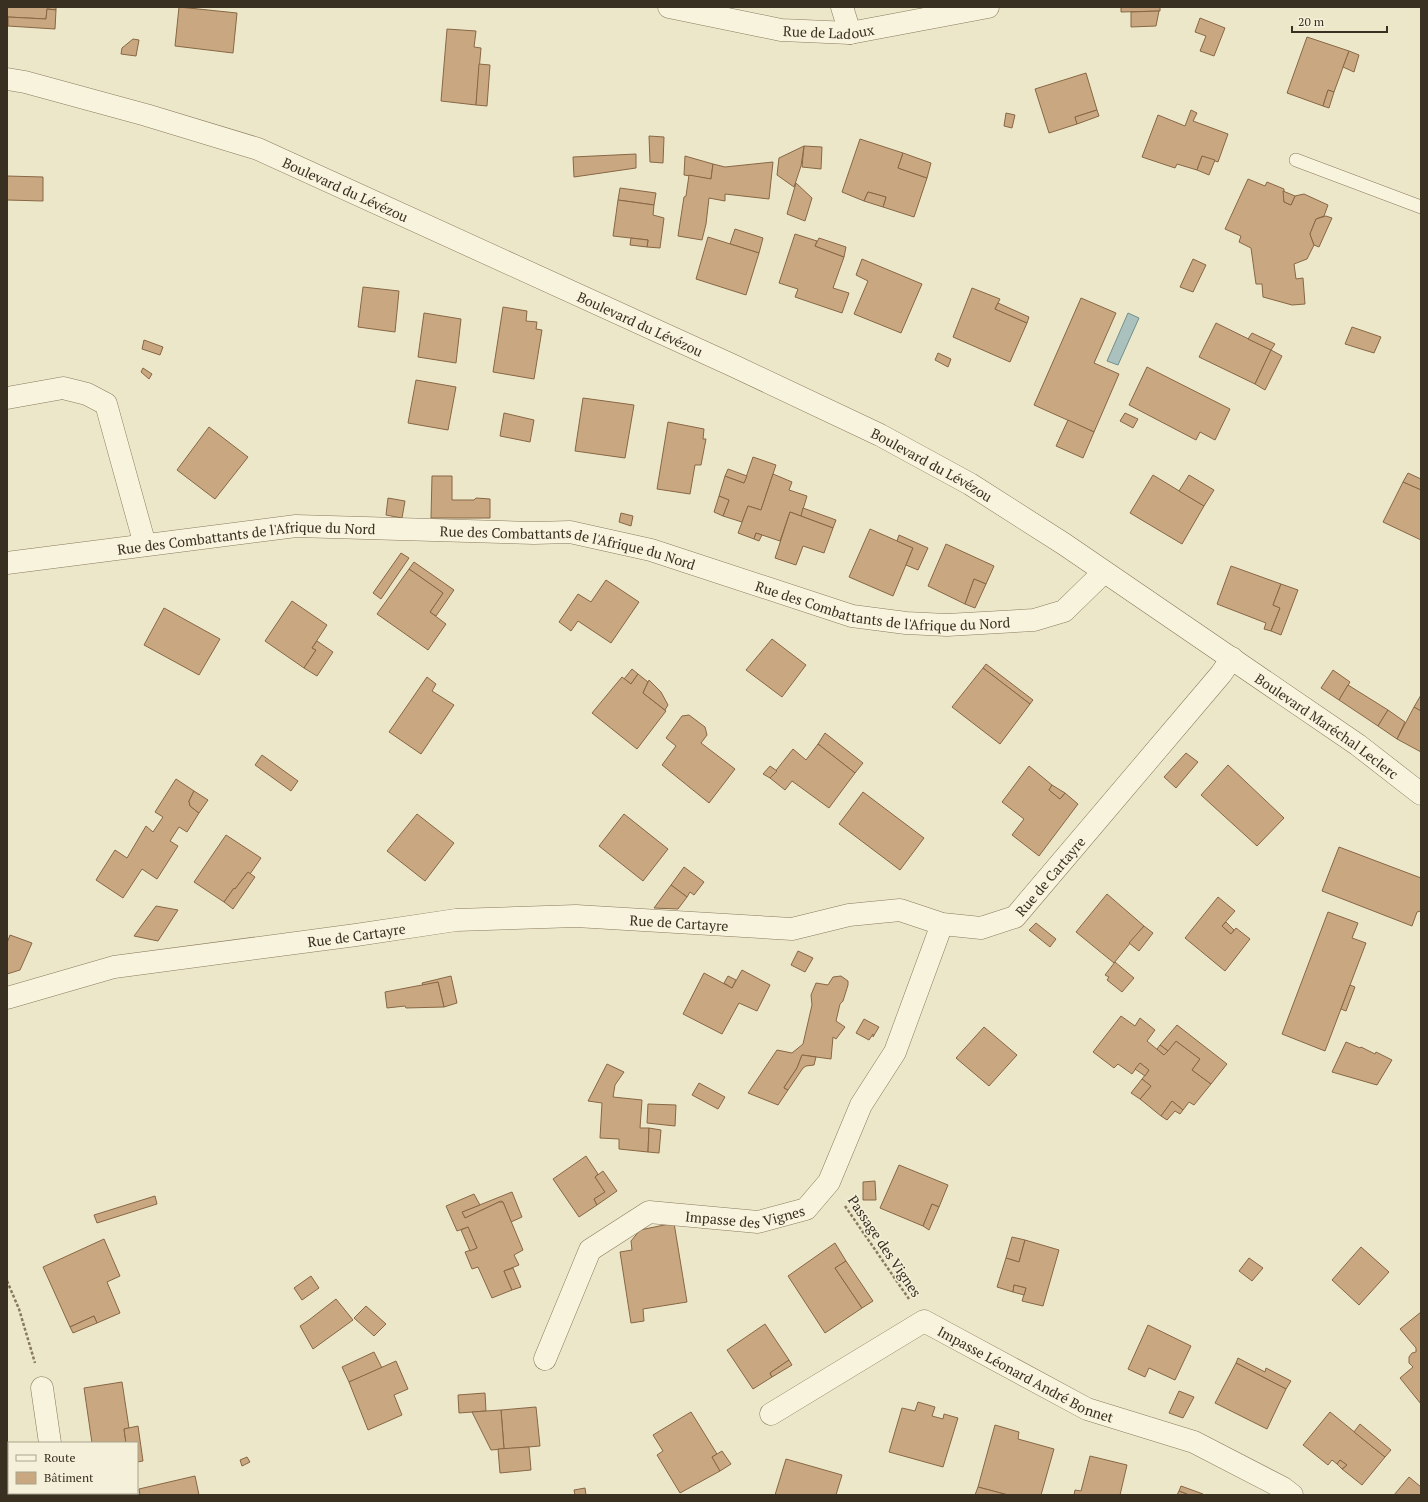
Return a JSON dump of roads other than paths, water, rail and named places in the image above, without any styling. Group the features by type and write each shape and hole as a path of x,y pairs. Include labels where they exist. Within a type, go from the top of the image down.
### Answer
{"street":[{"name":"Rue de Ladoux","path":"669,7 781,30 850,32 988,7"},
{"path":"842,7 850,32"},
{"name":"Boulevard du Lévézou","path":"7,79 25,82 146,115 258,149 734,366 880,435 970,484 1232,658"},
{"path":"7,398 63,388 87,394 106,404 145,545"},
{"name":"Rue des Combattants de l'Afrique du Nord","path":"7,563 296,526 534,533 570,532 651,550 852,616 906,623 947,625 1034,620 1064,611 1104,572"},
{"name":"Boulevard Maréchal Leclerc","path":"1232,658 1358,744 1421,794"},
{"name":"Rue de Cartayre","path":"7,998 114,967 456,920 576,916 792,929 849,915 900,910 942,924 981,928 1015,917 1216,680 1232,658"},
{"name":"Impasse des Vignes","path":"545,1359 590,1250 649,1212 758,1222 806,1209 829,1182 861,1105 895,1052 942,924"},
{"name":"Impasse Léonard André Bonnet","path":"771,1414 924,1321 1087,1409 1194,1442 1283,1488 1292,1495"},
{"path":"42,1388 50,1442"}],"lane":[{"path":"1296,160 1421,206"}],"water":[{"path":"1128,313 1139,318 1118,365 1107,361"}]}
